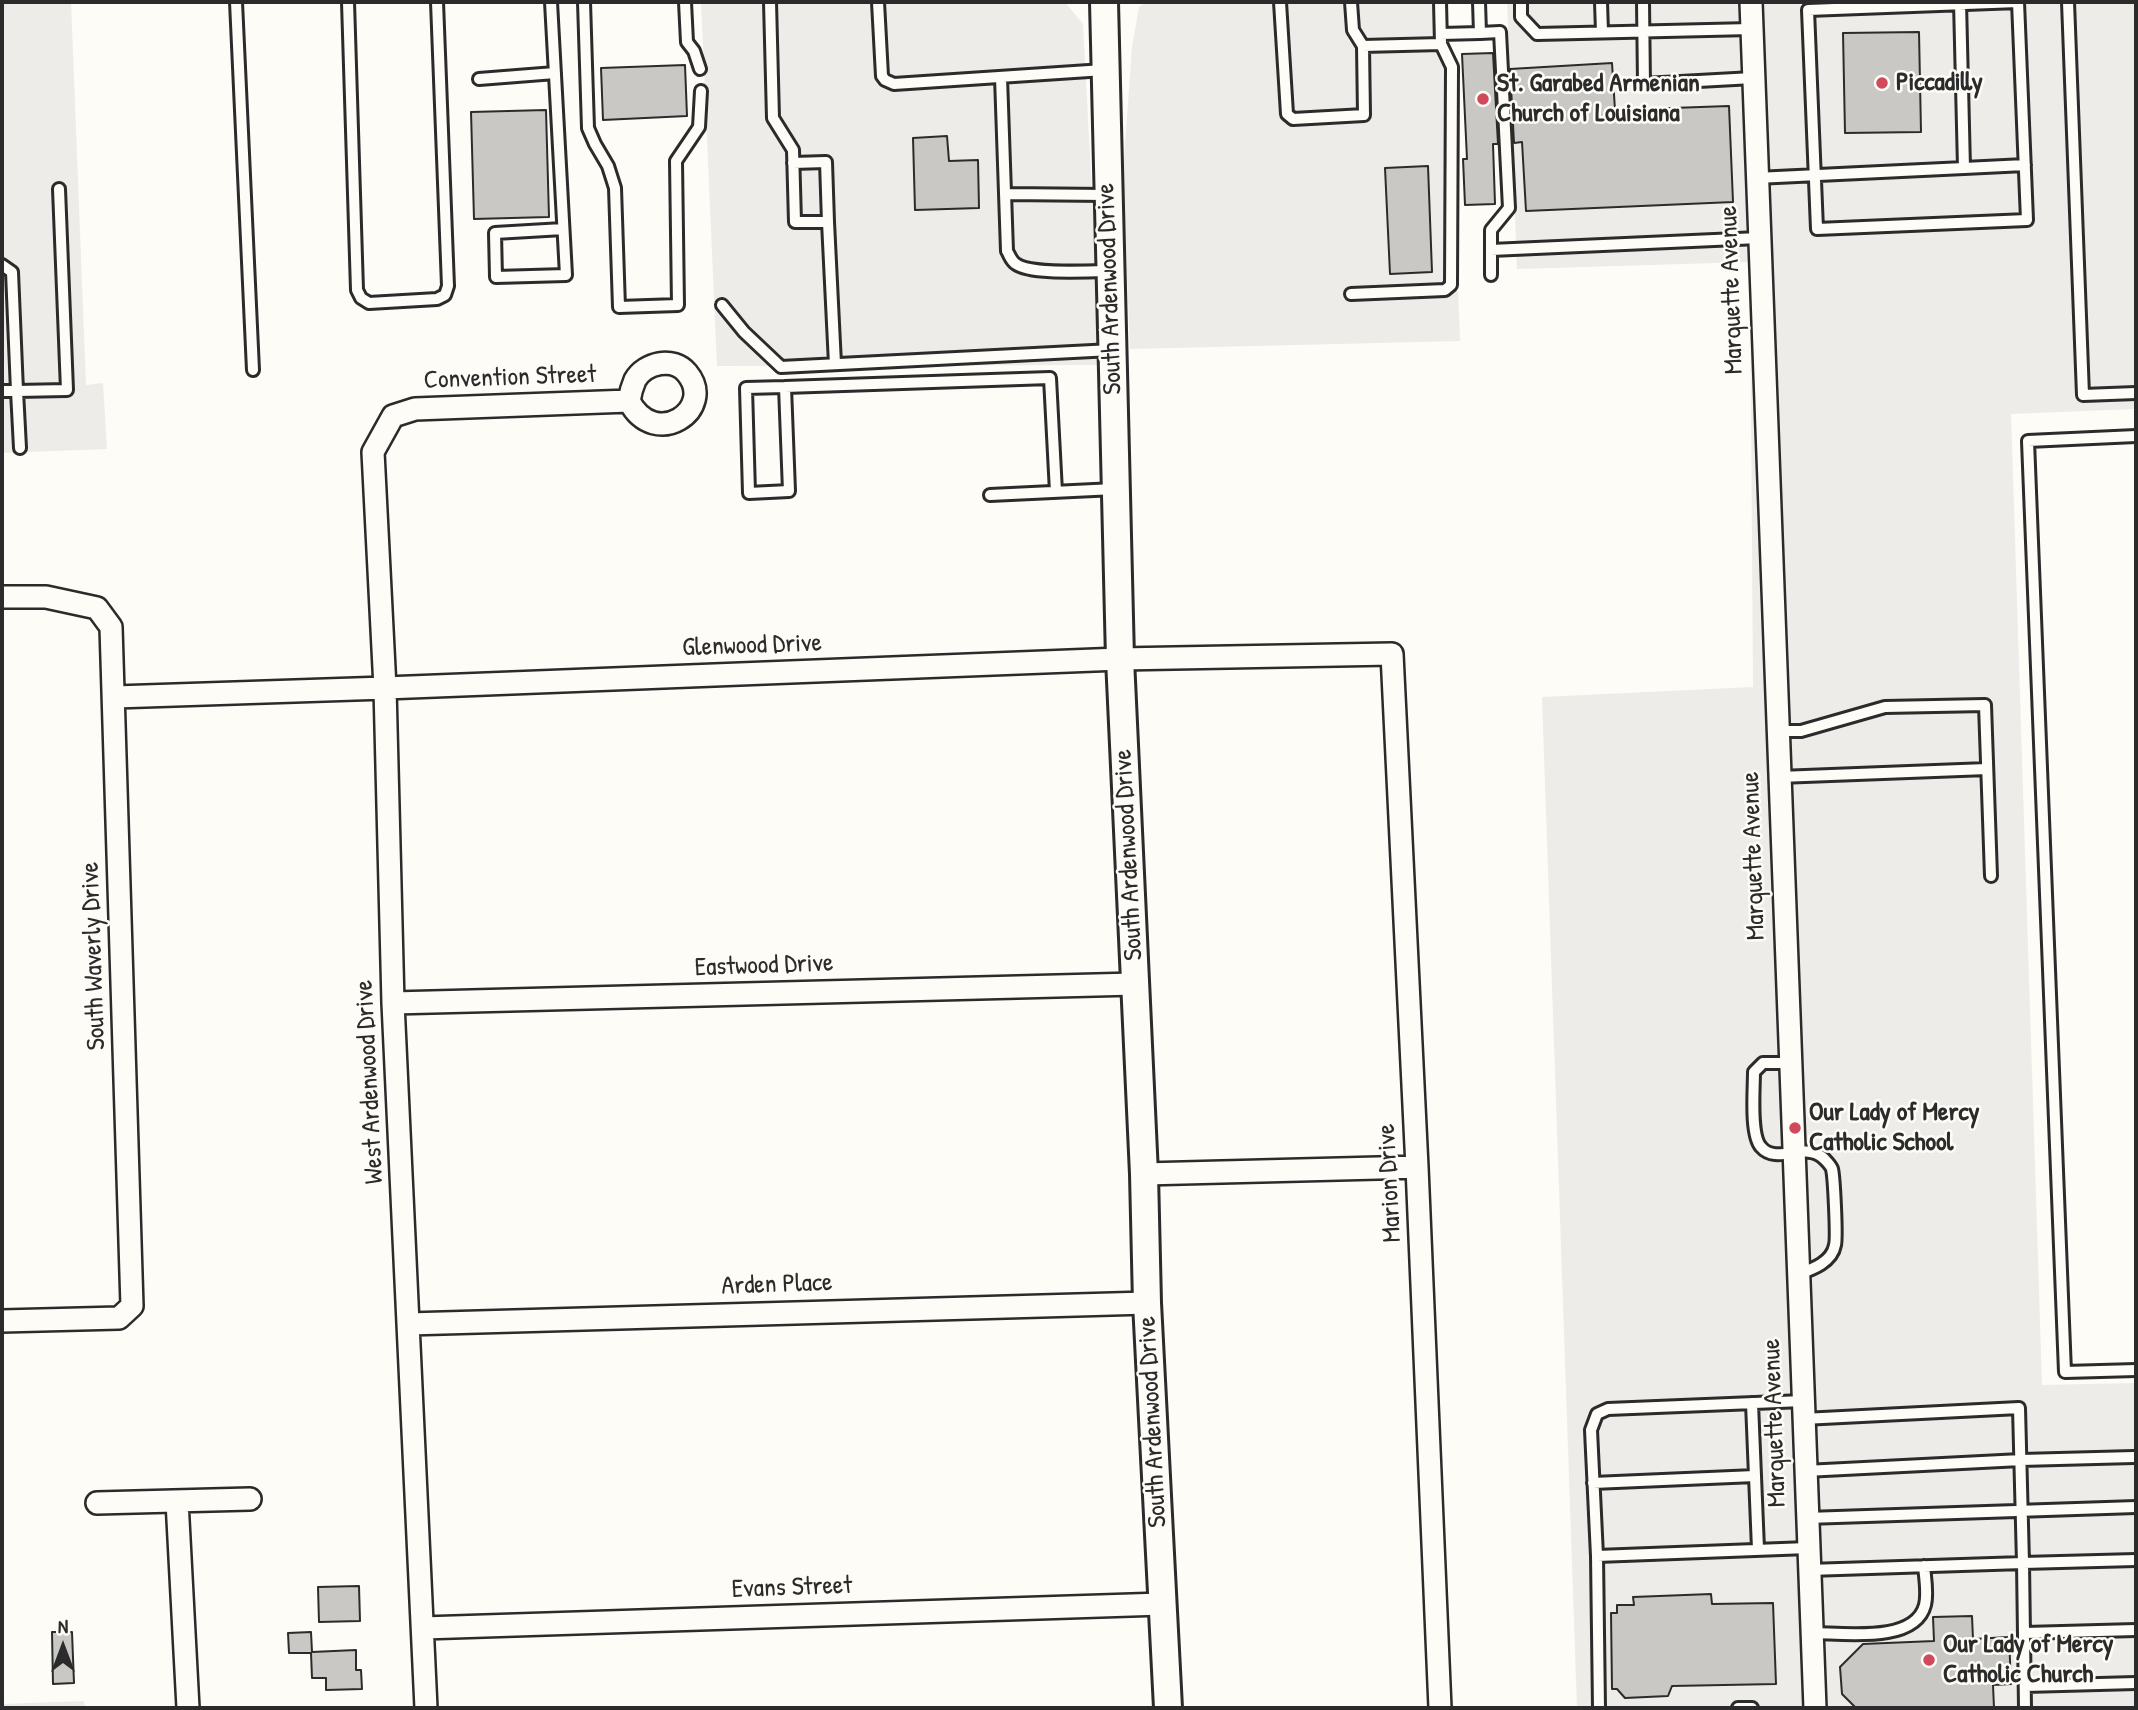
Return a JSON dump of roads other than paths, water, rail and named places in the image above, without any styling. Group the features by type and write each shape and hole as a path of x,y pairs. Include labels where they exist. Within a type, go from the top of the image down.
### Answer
{"street":[{"name":"South Ardenwood Drive","path":"1104,2 1120,659 1144,1174 1147,1303 1168,1708"},
{"name":"Marquette Avenue","path":"1751,2 1785,967 1791,1063 1815,1708"},
{"name":"Convention Street","path":"373,452 393,416 415,409 629,401"},
{"name":"West Ardenwood Drive","path":"373,452 385,688 393,1003 426,1708"},
{"name":"South Waverly Drive","path":"2,597 47,597 97,608 111,627 132,1306 119,1318 2,1321"},
{"name":"Glenwood Drive","path":"115,696 1120,659 1392,654"},
{"name":"Marion Drive","path":"1392,654 1440,1708"},
{"name":"Eastwood Drive","path":"393,1003 1135,984"},
{"path":"1144,1174 1417,1167"},
{"name":"Arden Place","path":"408,1324 1147,1303"},
{"path":"97,1503 250,1499"},
{"path":"177,1501 187,1708"},
{"name":"Evans Street","path":"424,1628 1162,1604"}],"lane":[{"path":"236,2 253,370"},
{"path":"348,2 357,290 361,298 369,303 437,299 445,295 448,286 438,2"},
{"path":"551,2 566,275 496,278 495,233 563,229"},
{"path":"584,2 589,128 608,166 615,188 619,307 678,305 676,161 699,127 701,91"},
{"path":"685,2 687,42 694,51 700,69"},
{"path":"770,2 773,118 793,150 795,222 828,222"},
{"path":"878,2 882,76 894,84 1104,70"},
{"path":"1280,2 1287,114 1293,119 1364,115 1363,47 1353,30 1351,2"},
{"path":"1351,294 1445,290 1451,285 1452,67 1441,39 1440,2"},
{"path":"1479,2 1480,33"},
{"path":"1521,2 1521,17 1537,34 1751,29"},
{"path":"1601,2 1602,32"},
{"path":"1643,2 1644,84 1753,78"},
{"path":"1960,2 1964,168"},
{"path":"1960,2 2018,2 2025,165 2027,220 1817,229 1808,10 1960,2"},
{"path":"2068,2 2083,395 2136,393"},
{"path":"1363,47 1500,32 1509,208 1491,230 1491,275"},
{"path":"479,79 555,73"},
{"path":"1002,77 1007,251 1012,261 1019,267 1054,271 1110,271"},
{"path":"793,163 826,162 835,364"},
{"path":"1756,178 2025,165"},
{"path":"2,391 67,390 59,189"},
{"path":"1005,194 1108,195"},
{"path":"1491,250 1759,239"},
{"path":"2,265 12,272 20,449"},
{"path":"722,305 744,332 781,367 1112,350"},
{"path":"785,387 789,491 750,493 746,388 1050,377 1056,492"},
{"path":"2136,436 2028,441 2065,1372 2136,1370"},
{"path":"990,495 1115,489"},
{"path":"1778,731 1801,731 1885,707 1985,705 1991,876"},
{"path":"1779,777 1987,769"},
{"path":"1791,1063 1763,1063 1754,1072 1755,1138 1761,1148 1772,1154 1814,1152 1832,1168 1835,1246 1817,1268 1799,1274"},
{"path":"1752,1403 1758,1549"},
{"path":"1599,1708 1597,1556 1591,1430 1597,1414 1608,1409 1752,1403 1803,1410 2020,1408 2025,1708"},
{"path":"1805,1471 2133,1457"},
{"path":"1593,1483 1755,1476"},
{"path":"1807,1518 2136,1507"},
{"path":"1597,1556 1808,1548"},
{"path":"1809,1570 2136,1560"},
{"path":"1811,1633 1896,1632 1913,1625 1926,1603 1924,1566"},
{"path":"2025,1633 2136,1630"},
{"path":"2025,1686 2136,1682"},
{"path":"1738,1708 1752,1708"}],"place":[{"name":"Piccadilly","path":"1882,83"},
{"name":"St. Garabed Armenian Church of Louisiana","path":"1483,99"},
{"name":"Our Lady of Mercy Catholic School","path":"1795,1128"},
{"name":"Our Lady of Mercy Catholic Church","path":"1929,1660"}]}
